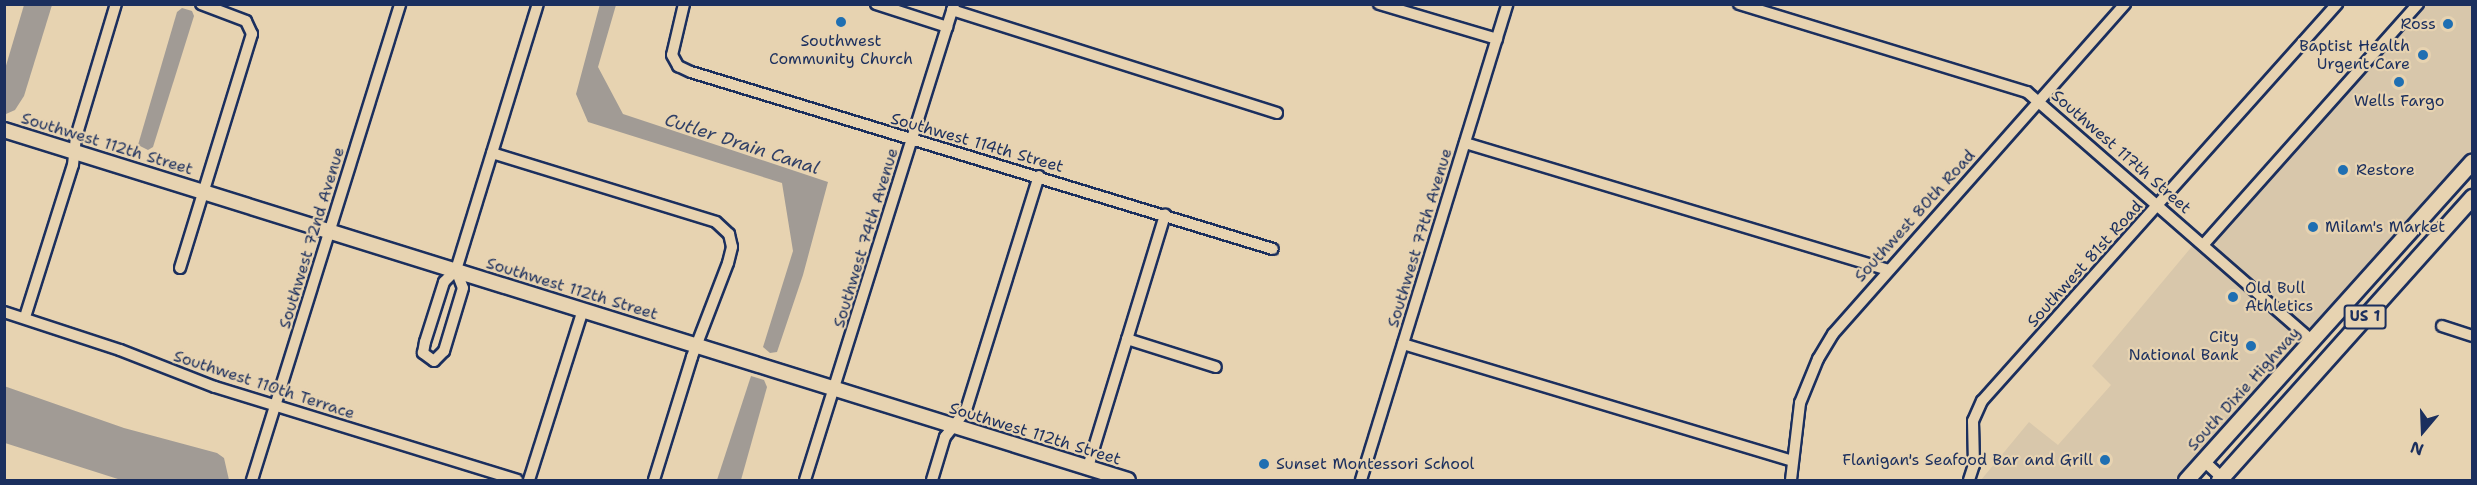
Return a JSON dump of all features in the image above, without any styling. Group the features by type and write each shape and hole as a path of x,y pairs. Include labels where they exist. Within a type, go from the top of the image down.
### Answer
{"highway":[{"name":"South Dixie Highway","path":"2186,480 2472,161"},
{"path":"2457,178 2472,192"},
{"name":"US 1","path":"2220,479 2472,197"},
{"path":"2301,390 2315,361 2312,341"}],"main road":[{"name":"Southwest 112th Street","path":"4,130 1127,480"}],"street":[{"path":"25,317 75,152 76,136 116,4"},
{"path":"180,268 252,34 250,24 201,4"},
{"name":"Southwest 72nd Avenue","path":"252,480 400,4"},
{"path":"456,270 463,288 444,351 434,361 423,353 425,342 444,282 456,270 538,4"},
{"name":"Southwest 114th Street","path":"684,4 672,47 674,61 690,72 1039,176 1273,249"},
{"path":"876,4 947,27"},
{"path":"1379,4 1497,39"},
{"name":"Southwest 77th Avenue","path":"1361,480 1508,4"},
{"name":"Southwest 117th Street","path":"1739,4 1999,82 2038,100 2312,341"},
{"name":"Southwest 80th Road","path":"1791,480 1800,403 1818,359 1842,323 2125,4"},
{"name":"Southwest 81st Road","path":"1969,480 1974,465 1973,421 1982,401 2337,4"},
{"path":"2204,244 2418,4"},
{"path":"953,8 1277,113"},
{"name":"Southwest 74th Avenue","path":"805,480 953,8"},
{"path":"1465,143 1887,270"},
{"path":"492,153 716,222 732,240 728,263 654,480"},
{"path":"932,480 945,437 966,410 1039,176"},
{"path":"1088,467 1166,215"},
{"path":"529,480 583,310"},
{"name":"Southwest 110th Terrace","path":"4,312 25,317 276,405 517,480"},
{"path":"2442,327 2472,336"},
{"path":"1127,339 1216,367"},
{"path":"1403,344 1792,461"},
{"path":"2204,461 2220,479"}],"shaded area":[{"path":"600,4 616,5 598,67 623,114 828,182 803,275 777,352 770,353 763,347 793,251 782,183 588,122 576,94"},
{"path":"24,5 52,5 24,96 15,110 6,114 5,69"},
{"path":"2410,5 2472,5 2472,149 2310,331 2203,238"},
{"path":"182,8 192,11 194,16 153,147 148,150 138,145 177,12"},
{"path":"2194,244 2300,340 2175,480 1981,480 2029,422 2058,445 2111,385 2092,366"},
{"path":"751,376 764,380 767,387 741,480 717,480"},
{"path":"4,386 124,428 217,453 224,458 229,480 121,480 5,443"}],"place":[{"name":"Southwest Community Church","path":"841,22"},
{"name":"Ross","path":"2448,24"},
{"name":"Baptist Health Urgent Care","path":"2423,55"},
{"name":"Wells Fargo","path":"2399,82"},
{"name":"Restore","path":"2343,170"},
{"name":"Milam's Market","path":"2313,227"},
{"name":"Old Bull Athletics","path":"2233,297"},
{"name":"City National Bank","path":"2251,346"},
{"name":"Flanigan's Seafood Bar and Grill","path":"2105,460"},
{"name":"Sunset Montessori School","path":"1264,464"}],"water label":[{"name":"Cutler Drain Canal","path":"742,144"}]}
